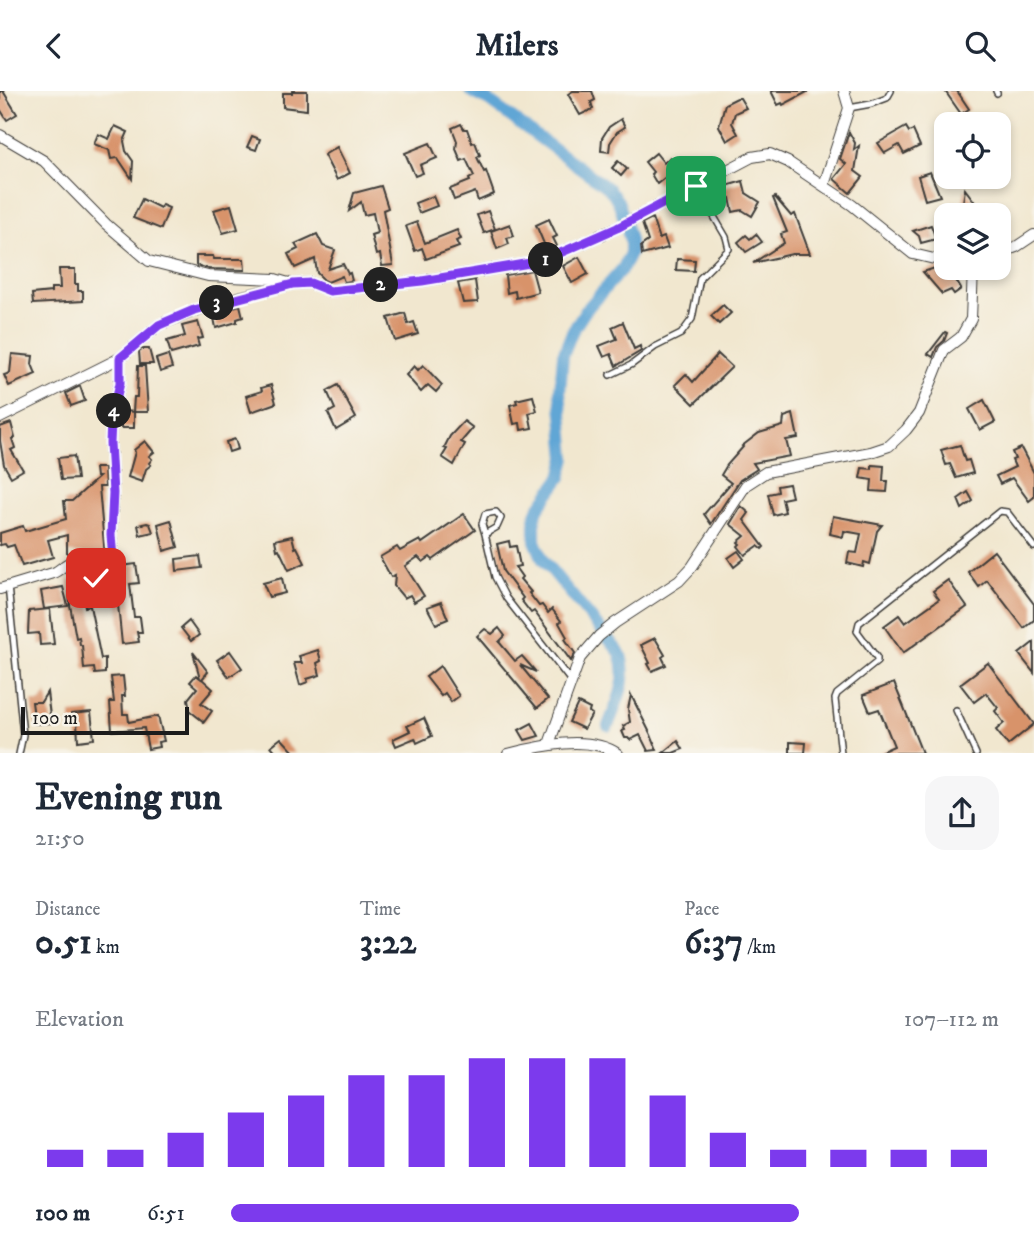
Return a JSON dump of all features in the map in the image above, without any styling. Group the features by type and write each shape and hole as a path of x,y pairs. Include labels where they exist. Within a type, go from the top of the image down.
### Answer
{"street":[{"path":"824,185 849,108 844,91"},
{"path":"0,135 44,161 106,224 149,261 208,276 275,279 293,284"},
{"path":"0,418 120,358 159,325 194,310 293,284 310,283 330,291 422,281 542,261 617,228 752,157 770,154 789,162 852,205 913,254 934,259"},
{"path":"1011,249 1034,235"},
{"path":"549,744 580,658 599,636 615,623 679,581 692,567 746,485 766,472 872,452 889,446 906,429 919,413 944,350 961,337 971,319 972,280"},
{"path":"4,588 53,573 65,564 80,560 85,562 100,581 106,581 114,570 110,443 111,421 120,383 120,358"},
{"path":"512,753 549,744 616,752"}],"lane":[{"path":"849,108 887,98 891,91"},
{"path":"610,375 681,334 692,319 700,278 729,249 726,237 696,186"},
{"path":"841,753 835,699 837,694 877,662 877,658 857,631 859,623 1000,511 1007,512 1034,548"},
{"path":"485,534 495,577 506,599 570,680"},
{"path":"4,588 23,735 19,753"},
{"path":"956,710 976,753"}],"building":[{"path":"0,91 3,91 17,114 7,120 0,109"},
{"path":"307,91 307,110 283,107 283,93"},
{"path":"573,91 592,91 595,100 591,102 593,109 580,115 568,94"},
{"path":"771,91 809,91 778,105"},
{"path":"945,91 957,91 969,109 960,112"},
{"path":"740,98 746,108 735,113 732,123 738,134 727,141 719,126 725,104"},
{"path":"621,119 625,127 617,132 610,143 609,152 601,151 602,138 609,127"},
{"path":"461,124 467,129 472,143 475,142 480,155 477,157 484,172 486,171 494,194 478,201 475,192 454,200 450,189 470,181 474,176 466,159 461,161 456,149 457,141 452,128"},
{"path":"115,126 128,132 124,141 126,151 133,161 132,179 118,158 111,159 109,150 94,144 98,134 109,139"},
{"path":"906,127 909,132 913,130 920,146 904,154 899,145 885,153 878,143"},
{"path":"849,132 855,143 854,150 859,146 855,171 863,177 850,193 834,179 846,164 840,159"},
{"path":"252,136 260,139 256,150 247,147"},
{"path":"430,143 437,158 420,165 423,173 415,176 405,153"},
{"path":"337,147 350,173 337,180 324,155"},
{"path":"656,153 664,163 670,157 678,167 657,184 651,174 653,172 645,162"},
{"path":"618,161 627,169 621,176 612,168"},
{"path":"930,172 934,189 937,189 940,196 925,200 918,176"},
{"path":"743,181 746,193 760,202 752,216 742,210 733,212 730,198 719,201 716,189"},
{"path":"381,186 388,208 383,210 393,265 382,266 380,254 376,255 371,235 377,233 373,213 364,215 361,202 349,211 354,193"},
{"path":"965,189 974,201 963,203"},
{"path":"433,196 437,206 419,213 415,203"},
{"path":"775,197 791,216 795,214 810,254 792,254 753,263 784,243 781,234 787,232 773,198"},
{"path":"142,199 160,208 162,205 169,208 161,229 133,218"},
{"path":"231,205 238,229 223,233 214,210"},
{"path":"488,211 495,229 484,233 477,215"},
{"path":"652,218 659,239 664,237 668,248 642,255 641,246 648,241 642,223"},
{"path":"549,219 557,236 553,238 557,246 547,251 536,225"},
{"path":"417,222 425,243 457,230 461,239 456,241 459,247 426,259 422,248 415,251 406,226"},
{"path":"510,224 514,236 507,238 509,244 497,249 491,231"},
{"path":"931,225 934,240 921,243 919,236 913,231"},
{"path":"317,234 323,246 335,250 328,269 343,264 352,281 344,282 342,276 328,282 324,280 317,273 315,259 295,268 288,254 298,249 295,244"},
{"path":"756,234 762,242 746,252 738,242 746,235 750,239"},
{"path":"196,256 244,259 245,270 209,269 196,265"},
{"path":"579,257 588,274 572,283 563,266"},
{"path":"677,259 695,260 694,271 676,270"},
{"path":"934,268 934,280 956,280 961,289 954,294 951,290 942,294 923,272"},
{"path":"59,269 75,269 75,284 78,284 78,291 83,291 83,301 33,304 32,294 60,288"},
{"path":"532,270 538,292 516,298 515,291 507,293 505,275"},
{"path":"475,280 478,302 463,303 458,283"},
{"path":"240,305 243,317 237,319 237,322 216,328 213,313"},
{"path":"723,305 731,313 719,324 711,316"},
{"path":"405,313 408,324 414,322 418,334 395,341 388,318"},
{"path":"198,322 203,338 197,339 199,346 171,354 167,341 185,336 182,326"},
{"path":"623,322 634,349 640,346 641,351 616,366 611,354 604,357 599,346 617,339 612,327"},
{"path":"945,332 944,341 937,347 933,357 928,354"},
{"path":"149,349 153,364 140,364 139,351"},
{"path":"12,354 33,356 32,364 36,374 9,386 4,375 10,373"},
{"path":"718,354 732,367 694,404 675,385 686,374 693,382"},
{"path":"168,355 172,368 160,372 156,359"},
{"path":"423,365 442,385 436,392 428,385 421,392 406,375 414,366 418,370"},
{"path":"138,366 145,366 148,412 133,412 134,397 137,397"},
{"path":"271,385 276,403 251,412 246,396"},
{"path":"338,385 356,418 336,430 328,413 335,409 327,391"},
{"path":"80,386 85,401 71,406 66,393"},
{"path":"533,396 537,411 529,413 532,428 521,430 520,423 514,424 510,405 517,403 516,400"},
{"path":"984,400 995,422 980,430 969,409"},
{"path":"125,411 134,412 134,428 121,428"},
{"path":"793,414 798,438 786,440 790,456 753,463 757,469 740,480 711,524 704,514 731,483 721,475 727,465 742,446 759,433 783,426 784,417"},
{"path":"464,421 473,428 461,442 465,444 454,465 442,457 447,449 444,448 450,436"},
{"path":"11,423 15,448 11,450 23,470 11,477 4,465 0,427"},
{"path":"235,439 238,449 229,452 226,442"},
{"path":"145,441 154,452 149,456 152,459 149,463 151,465 146,469 142,482 128,477 134,450"},
{"path":"960,445 965,461 969,460 973,473 956,478 950,464 946,465 941,450"},
{"path":"1021,448 1034,473 1034,497 1029,501 1012,478 1000,484 996,476 1015,467 1012,452"},
{"path":"74,456 77,479 61,480 58,458"},
{"path":"872,465 884,466 883,481 888,481 887,492 871,491 872,480 860,478 862,468 872,469"},
{"path":"95,468 104,468 105,487 99,487 106,568 103,573 90,559 90,554 67,553 67,535 48,540 53,557 22,566 14,545 0,545 0,533 23,526 25,531 66,519 64,501 72,501 99,477 96,477"},
{"path":"789,484 792,497 782,499 785,512 773,515 768,494 778,492 777,486"},
{"path":"968,492 973,501 962,509 958,499"},
{"path":"741,506 749,513 744,520 764,547 762,549 758,546 745,555 738,542 745,536 730,524"},
{"path":"464,514 475,530 433,560 430,557 423,562 418,557 405,566 424,596 414,602 410,595 404,598 394,586 395,575 391,577 380,557 397,547 400,551 420,540 422,543"},
{"path":"833,516 882,525 877,531 870,564 864,562 863,567 847,563 849,552 857,553 861,534 844,531 843,537 830,534"},
{"path":"171,520 178,547 164,551 158,524"},
{"path":"147,523 153,532 140,535 138,525"},
{"path":"292,536 295,548 297,547 305,563 289,570 279,549 277,550 275,540"},
{"path":"509,541 510,547 516,546 520,566 515,567 522,577 520,579 531,592 529,593 539,606 542,605 548,613 552,609 561,621 559,623 567,637 565,639 575,653 571,661 534,611 531,613 521,600 523,598 503,571 497,544"},
{"path":"738,551 744,559 734,567 728,558"},
{"path":"994,551 1034,604 1034,620 1024,628 987,580 979,587 968,572"},
{"path":"200,556 202,568 177,571 176,559"},
{"path":"136,564 139,583 130,584 134,617 140,617 142,632 137,632 139,642 122,644 118,605 111,586 120,574 121,566"},
{"path":"282,578 285,593 269,597 263,583"},
{"path":"81,580 85,607 90,606 101,659 105,658 105,673 95,674 94,668 84,669 82,645 79,637 76,638 69,581"},
{"path":"948,580 967,607 903,653 884,626 899,615 905,623 939,599 933,591"},
{"path":"63,587 68,606 44,609 41,591"},
{"path":"441,602 448,619 436,624 427,607"},
{"path":"50,609 54,644 40,645 39,633 28,634 29,611"},
{"path":"189,621 199,635 191,641 181,628"},
{"path":"499,628 505,636 499,642 515,661 522,656 536,672 520,665 548,699 537,708 477,636 485,629 492,634"},
{"path":"655,638 665,655 662,657 666,665 652,671 641,645"},
{"path":"1034,642 1034,673 1019,654"},
{"path":"318,650 321,661 317,663 320,675 307,679 308,682 300,685 294,663 302,663 299,656"},
{"path":"230,651 242,668 229,677 217,660"},
{"path":"193,652 208,672 202,679 213,689 201,703 212,711 204,722 190,711 188,699 197,688 190,682 196,675 200,678"},
{"path":"988,663 1034,724 1008,745 996,730 1004,723 995,711 998,708 986,693 974,702 960,684"},
{"path":"440,666 459,696 451,702 445,693 441,696 426,677"},
{"path":"123,676 123,714 128,714 129,722 158,716 164,741 158,742 159,747 148,749 144,728 112,731 110,702 114,702 111,677"},
{"path":"894,683 922,753 878,753 894,746 879,709 870,712 863,695"},
{"path":"47,692 51,723 35,724 32,702 41,702"},
{"path":"631,695 657,750 648,751 640,735 630,740 625,738 622,731 625,730 623,726 630,722 628,709"},
{"path":"578,703 590,709 592,714 584,729 569,722"},
{"path":"91,712 94,739 78,741 77,722 71,722 71,714"},
{"path":"424,718 432,736 417,743 415,738 396,746 393,739 410,731 407,726"},
{"path":"532,723 539,736 525,740 519,730"},
{"path":"281,738 295,753 277,753 271,746"},
{"path":"678,741 683,749 663,753"},
{"path":"790,742 806,743 805,753 790,753"}],"waterway":[{"path":"470,91 489,101 609,189 618,201 630,240 630,253 623,268 586,310 572,332 563,355 560,392 566,458 561,477 538,509 535,518 535,541 543,560 620,653 623,681 608,726"}],"route":[{"path":"96,578 106,581 114,570 110,443 111,421 120,383 120,358 159,325 194,310 293,284 310,283 330,291 422,281 542,261 617,228 696,186"}]}
